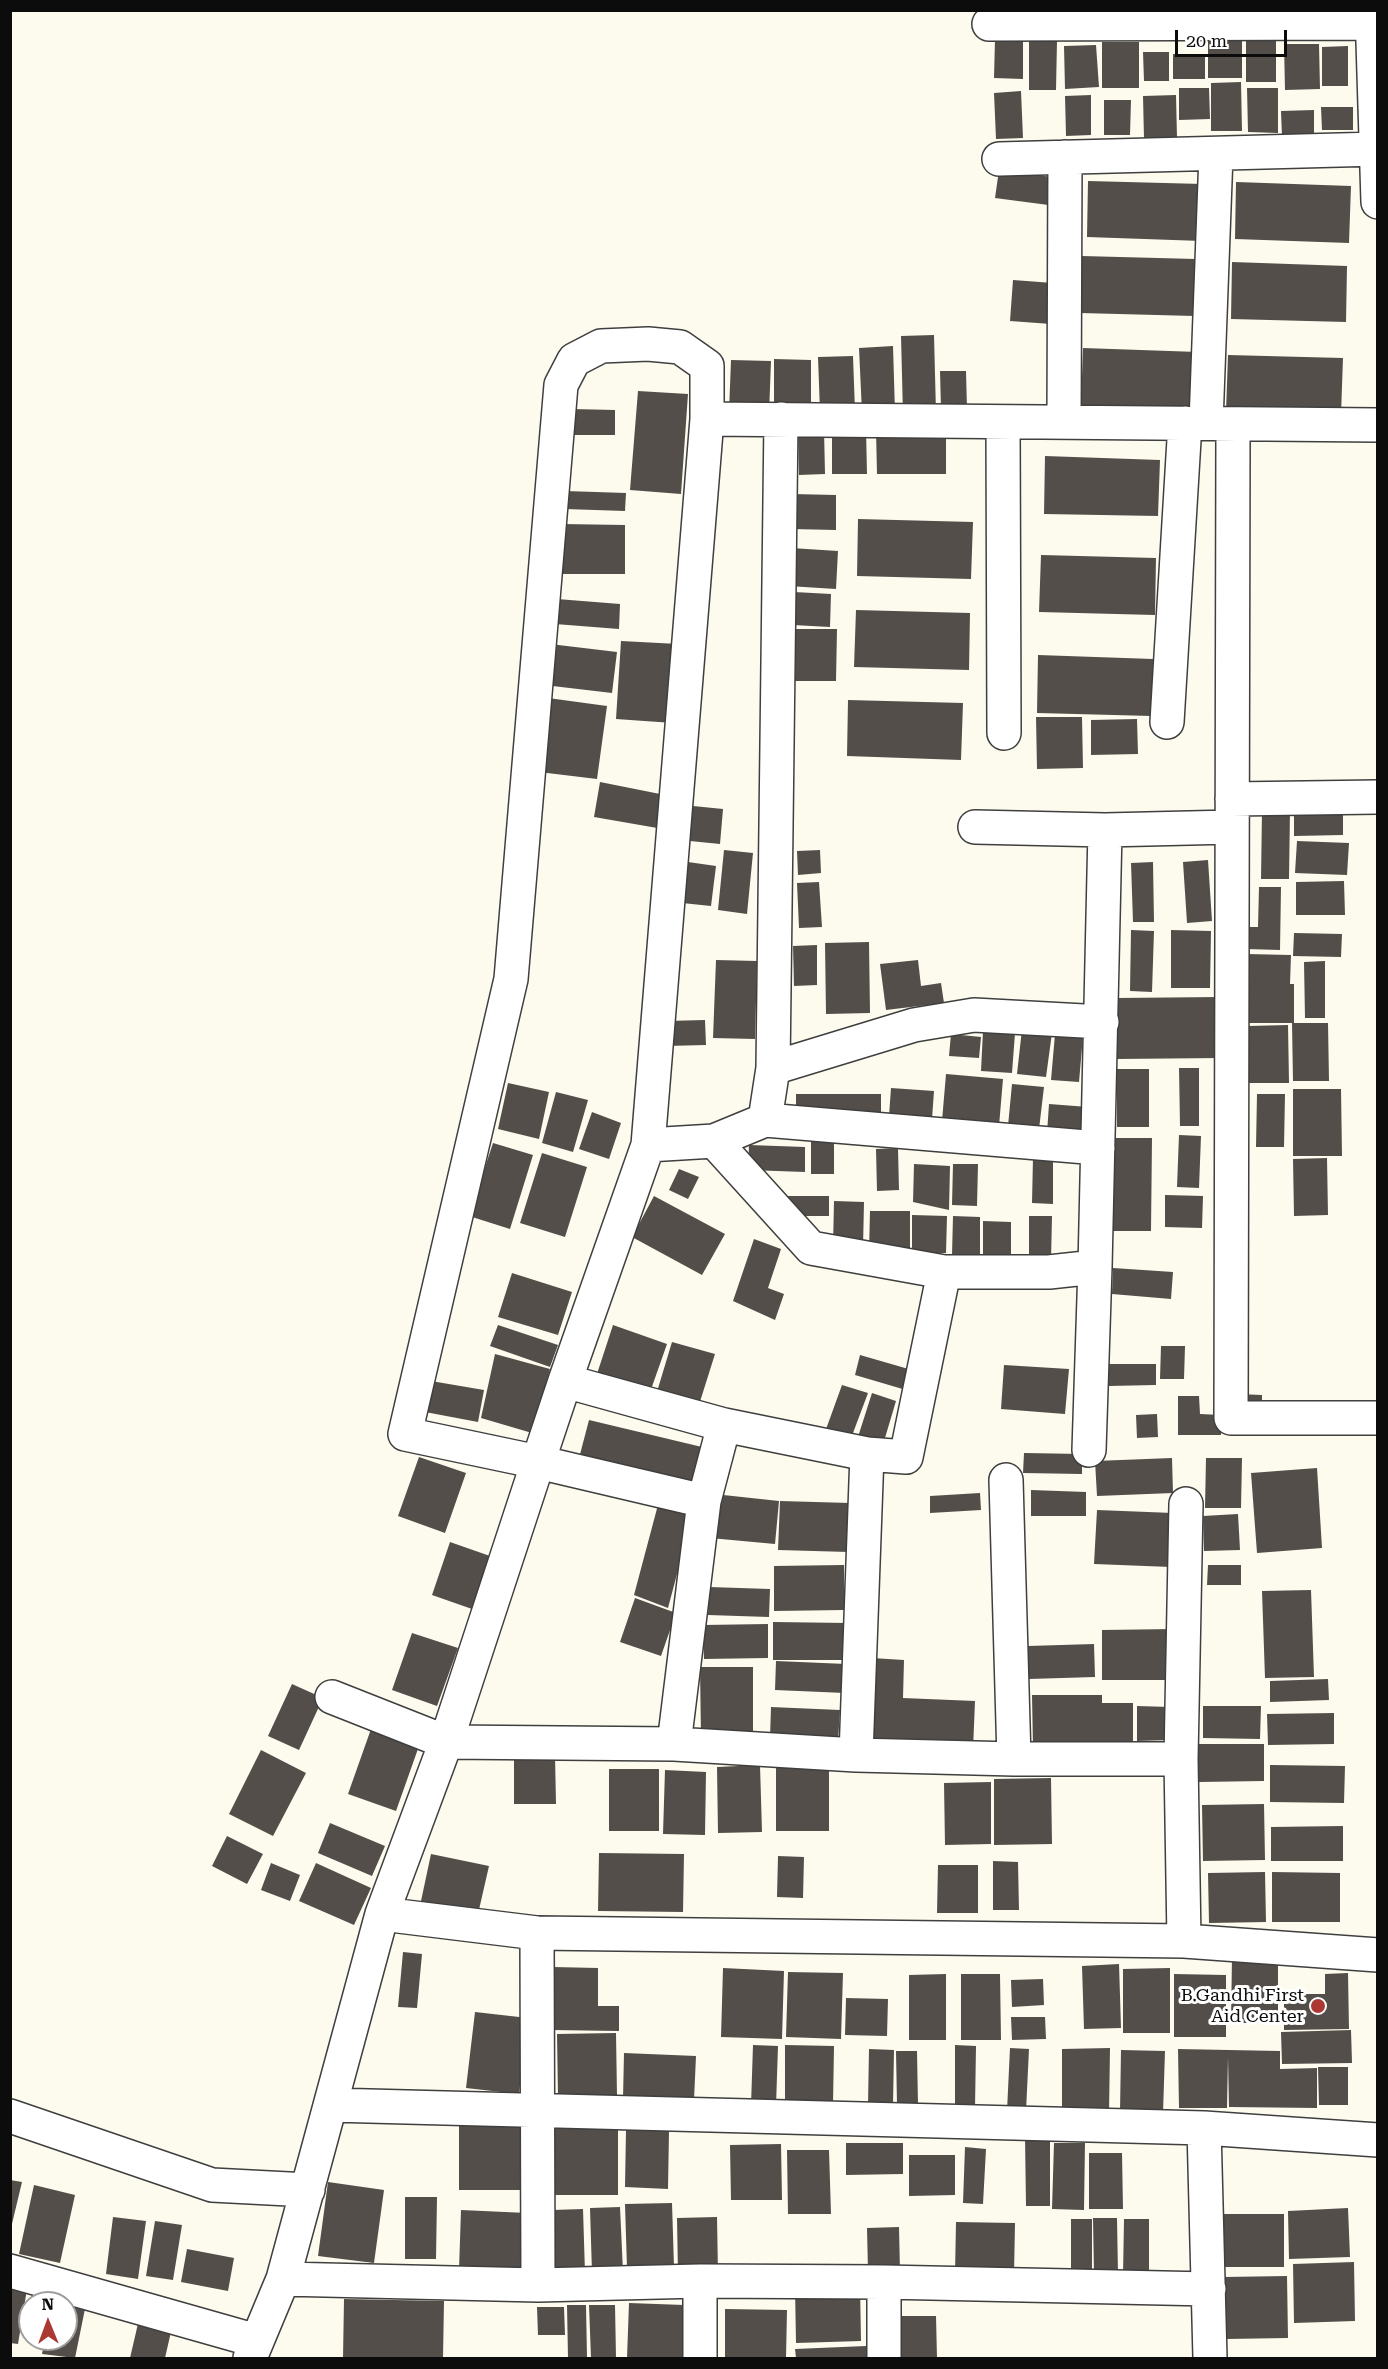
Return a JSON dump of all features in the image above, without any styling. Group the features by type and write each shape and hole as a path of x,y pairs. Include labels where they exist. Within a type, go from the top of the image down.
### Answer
{"street":[{"path":"989,24 1373,17 1377,202"},
{"path":"999,159 1377,149"},
{"path":"1216,154 1208,423 1232,813 1231,1418 1377,1418"},
{"path":"1064,422 1065,157"},
{"path":"10,2271 254,2350 283,2278 382,1914 446,1742 538,1462 565,1381 648,1145 707,419 707,366 680,347 648,344 601,346 574,360 561,385 511,979 405,1434 538,1462 704,1501"},
{"path":"707,419 1377,425"},
{"path":"765,1120 773,1068 781,419"},
{"path":"1003,422 1004,733"},
{"path":"1167,722 1208,423"},
{"path":"975,828 1105,830 1377,797"},
{"path":"1089,1450 1102,1022 1105,830"},
{"path":"773,1068 914,1025 974,1015 1102,1022"},
{"path":"648,1145 714,1141 765,1120 1098,1148"},
{"path":"714,1141 811,1248 944,1272 1049,1272 1095,1267"},
{"path":"565,1381 724,1425 867,1454 906,1457 944,1272"},
{"path":"674,1744 704,1501 724,1425"},
{"path":"856,1755 867,1454"},
{"path":"1006,1480 1014,1759"},
{"path":"1184,1941 1180,1759 1186,1504"},
{"path":"332,1697 446,1742 674,1744 856,1755 1014,1759 1180,1759"},
{"path":"382,1914 537,1933 1184,1941 1377,1955"},
{"path":"537,1933 538,2285"},
{"path":"331,2105 1204,2128 1377,2140"},
{"path":"10,2116 212,2185 308,2190"},
{"path":"1204,2128 1210,2358"},
{"path":"283,2278 538,2285 700,2281 884,2282 1209,2289"},
{"path":"700,2281 700,2358"},
{"path":"884,2282 884,2358"}],"building":[{"path":"1208,28 1242,28 1242,78 1208,78"},
{"path":"1246,34 1276,34 1276,82 1246,82"},
{"path":"995,39 1023,39 1023,79 994,78"},
{"path":"1029,41 1057,41 1056,90 1029,90"},
{"path":"1102,42 1139,42 1139,88 1102,88"},
{"path":"1284,44 1319,44 1320,89 1285,90"},
{"path":"1096,45 1099,87 1065,89 1064,46"},
{"path":"1348,46 1348,86 1322,86 1322,47"},
{"path":"1143,52 1169,52 1169,81 1144,81"},
{"path":"1173,54 1205,55 1205,79 1173,79"},
{"path":"1241,82 1242,131 1211,131 1211,83"},
{"path":"1179,88 1209,88 1210,119 1179,120"},
{"path":"1247,88 1278,88 1278,133 1248,132"},
{"path":"1021,91 1023,138 996,139 994,93"},
{"path":"1091,95 1091,135 1066,136 1065,96"},
{"path":"1176,95 1177,138 1144,139 1143,96"},
{"path":"1104,100 1131,100 1130,135 1104,135"},
{"path":"1321,107 1353,107 1353,130 1322,130"},
{"path":"1314,110 1314,136 1282,137 1281,111"},
{"path":"999,170 1060,178 1056,206 995,198"},
{"path":"1088,181 1203,184 1202,241 1087,237"},
{"path":"1236,182 1351,186 1349,243 1235,239"},
{"path":"1082,256 1196,259 1195,316 1080,313"},
{"path":"1232,262 1347,266 1346,322 1231,319"},
{"path":"1013,280 1053,283 1051,324 1010,321"},
{"path":"934,335 936,413 903,415 901,336"},
{"path":"893,346 895,412 862,413 859,348"},
{"path":"1083,348 1198,352 1196,408 1081,405"},
{"path":"1228,355 1343,358 1341,415 1226,412"},
{"path":"853,356 855,411 820,412 818,357"},
{"path":"774,359 811,360 811,412 774,412"},
{"path":"731,360 771,361 769,414 729,412"},
{"path":"940,371 966,371 967,409 941,409"},
{"path":"638,391 688,394 681,494 630,490"},
{"path":"572,409 615,410 615,435 572,435"},
{"path":"798,429 824,429 825,474 799,475"},
{"path":"832,429 866,429 867,474 832,474"},
{"path":"946,429 946,474 877,474 876,430"},
{"path":"1045,456 1160,460 1158,516 1044,514"},
{"path":"565,491 626,493 625,511 565,509"},
{"path":"792,494 836,495 836,530 791,529"},
{"path":"858,519 973,522 971,579 857,576"},
{"path":"562,524 625,525 625,574 562,574"},
{"path":"791,548 838,551 836,589 788,586"},
{"path":"1041,555 1156,558 1155,615 1039,612"},
{"path":"794,592 831,594 830,627 793,625"},
{"path":"557,599 620,604 619,629 555,624"},
{"path":"856,610 970,613 969,670 854,667"},
{"path":"796,629 837,629 836,681 795,681"},
{"path":"621,641 678,644 673,723 616,719"},
{"path":"550,644 617,652 612,693 544,685"},
{"path":"1038,655 1153,659 1152,716 1037,713"},
{"path":"548,698 607,706 597,779 539,772"},
{"path":"848,700 963,703 961,760 847,756"},
{"path":"1036,717 1082,717 1083,768 1037,769"},
{"path":"1137,719 1138,754 1091,755 1091,720"},
{"path":"600,782 670,796 663,829 594,817"},
{"path":"1294,801 1343,801 1343,835 1294,836"},
{"path":"693,806 723,809 720,844 690,841"},
{"path":"1262,810 1290,810 1289,879 1261,879"},
{"path":"1297,841 1349,843 1347,875 1295,873"},
{"path":"724,850 753,853 747,914 718,910"},
{"path":"820,850 821,873 798,875 797,851"},
{"path":"1208,860 1212,921 1187,923 1183,862"},
{"path":"688,862 716,866 711,906 682,903"},
{"path":"1153,862 1154,922 1133,922 1131,863"},
{"path":"1344,881 1345,915 1296,915 1296,882"},
{"path":"819,882 822,927 799,928 797,883"},
{"path":"1259,887 1281,887 1280,950 1246,949 1247,927 1258,927"},
{"path":"1131,930 1154,931 1152,992 1130,991"},
{"path":"1171,930 1211,931 1210,988 1171,988"},
{"path":"1294,933 1342,934 1341,957 1293,956"},
{"path":"869,942 870,1013 826,1014 825,943"},
{"path":"817,945 817,985 794,986 793,946"},
{"path":"1246,954 1291,955 1290,984 1294,984 1294,1023 1246,1023"},
{"path":"716,960 757,961 755,1039 713,1038"},
{"path":"918,960 921,986 941,983 944,1003 886,1010 880,964"},
{"path":"1325,961 1325,1018 1305,1018 1304,962"},
{"path":"1220,997 1221,1058 1116,1059 1116,998"},
{"path":"705,1020 706,1045 666,1046 666,1021"},
{"path":"1292,1023 1328,1023 1329,1081 1293,1081"},
{"path":"1288,1025 1289,1083 1248,1083 1248,1026"},
{"path":"1022,1029 1052,1033 1046,1077 1017,1074"},
{"path":"983,1031 1015,1033 1012,1073 981,1071"},
{"path":"951,1034 981,1037 979,1058 949,1056"},
{"path":"1055,1034 1083,1036 1079,1082 1051,1080"},
{"path":"1179,1068 1199,1068 1199,1126 1180,1126"},
{"path":"1117,1069 1149,1069 1149,1127 1117,1127"},
{"path":"946,1074 1003,1079 999,1126 942,1121"},
{"path":"508,1083 549,1092 539,1139 498,1129"},
{"path":"1012,1084 1044,1087 1039,1129 1008,1126"},
{"path":"891,1088 934,1091 932,1119 889,1116"},
{"path":"1293,1089 1341,1089 1342,1156 1293,1156"},
{"path":"556,1092 588,1100 573,1152 542,1143"},
{"path":"796,1094 881,1094 881,1115 796,1115"},
{"path":"1257,1094 1285,1094 1284,1147 1256,1147"},
{"path":"1049,1104 1088,1107 1086,1136 1047,1133"},
{"path":"592,1112 621,1123 609,1159 579,1149"},
{"path":"1179,1135 1201,1136 1199,1188 1177,1187"},
{"path":"811,1137 834,1137 834,1174 811,1174"},
{"path":"1111,1138 1152,1138 1151,1231 1110,1231"},
{"path":"493,1143 533,1155 510,1229 469,1216"},
{"path":"749,1145 805,1147 805,1172 748,1170"},
{"path":"898,1148 899,1190 877,1191 876,1149"},
{"path":"542,1153 587,1167 565,1237 520,1223"},
{"path":"1033,1157 1053,1158 1053,1204 1032,1203"},
{"path":"1327,1158 1328,1215 1294,1216 1293,1159"},
{"path":"914,1164 950,1166 949,1210 913,1202"},
{"path":"953,1164 978,1164 977,1206 952,1205"},
{"path":"679,1169 699,1177 688,1199 669,1190"},
{"path":"1165,1195 1203,1196 1202,1228 1165,1227"},
{"path":"654,1196 725,1234 702,1275 632,1237"},
{"path":"784,1196 829,1196 829,1216 783,1216"},
{"path":"834,1201 864,1202 863,1248 833,1247"},
{"path":"870,1211 910,1211 910,1254 869,1253"},
{"path":"912,1215 947,1216 946,1253 912,1253"},
{"path":"953,1216 980,1217 980,1255 952,1255"},
{"path":"1029,1216 1052,1216 1051,1261 1029,1261"},
{"path":"983,1221 1011,1222 1011,1259 983,1259"},
{"path":"754,1239 781,1249 768,1288 784,1294 775,1320 733,1301"},
{"path":"1113,1268 1173,1272 1171,1299 1112,1294"},
{"path":"512,1273 572,1292 558,1335 498,1317"},
{"path":"498,1325 558,1345 550,1367 490,1346"},
{"path":"613,1325 667,1344 648,1398 595,1380"},
{"path":"672,1342 715,1354 698,1408 656,1395"},
{"path":"1161,1346 1185,1346 1184,1379 1160,1379"},
{"path":"495,1354 550,1369 532,1433 481,1418"},
{"path":"860,1355 912,1370 906,1390 855,1375"},
{"path":"1108,1364 1156,1364 1156,1385 1108,1386"},
{"path":"1004,1365 1069,1369 1065,1414 1001,1409"},
{"path":"431,1381 484,1390 478,1422 425,1412"},
{"path":"842,1385 868,1393 850,1441 825,1432"},
{"path":"872,1393 896,1401 882,1448 857,1440"},
{"path":"1237,1394 1262,1395 1262,1416"},
{"path":"1178,1396 1199,1396 1200,1414 1221,1415 1221,1435 1178,1435"},
{"path":"1157,1414 1158,1437 1137,1438 1136,1415"},
{"path":"589,1420 702,1447 691,1490 578,1462"},
{"path":"1024,1453 1082,1454 1082,1474 1023,1473"},
{"path":"419,1457 466,1473 445,1533 398,1516"},
{"path":"1172,1458 1173,1493 1097,1496 1095,1461"},
{"path":"1206,1458 1242,1458 1241,1508 1205,1508"},
{"path":"1317,1468 1322,1548 1257,1553 1251,1473"},
{"path":"1031,1490 1086,1492 1086,1516 1031,1516"},
{"path":"980,1493 981,1510 930,1513 930,1496"},
{"path":"714,1494 779,1501 775,1544 710,1538"},
{"path":"659,1501 694,1510 668,1608 634,1595"},
{"path":"780,1501 850,1503 849,1552 778,1550"},
{"path":"1097,1510 1173,1513 1171,1567 1094,1564"},
{"path":"1238,1514 1240,1550 1204,1551 1203,1516"},
{"path":"450,1542 490,1556 472,1609 432,1595"},
{"path":"844,1565 844,1610 774,1611 774,1566"},
{"path":"1208,1565 1241,1565 1241,1585 1207,1585"},
{"path":"709,1587 770,1589 769,1617 708,1615"},
{"path":"1311,1590 1314,1677 1265,1678 1262,1591"},
{"path":"635,1598 676,1613 661,1656 620,1642"},
{"path":"773,1622 848,1623 847,1660 773,1660"},
{"path":"768,1624 768,1658 704,1659 703,1625"},
{"path":"1174,1629 1174,1680 1102,1680 1102,1630"},
{"path":"412,1633 458,1648 437,1706 392,1690"},
{"path":"1094,1644 1095,1677 1029,1679 1028,1646"},
{"path":"872,1658 904,1660 903,1698 975,1701 973,1750 869,1747"},
{"path":"776,1661 846,1664 845,1693 775,1690"},
{"path":"700,1667 753,1667 753,1737 701,1738"},
{"path":"1328,1679 1329,1700 1270,1702 1270,1681"},
{"path":"292,1684 323,1698 299,1750 268,1736"},
{"path":"1032,1695 1102,1695 1102,1703 1133,1703 1133,1741 1102,1741 1102,1747 1033,1748"},
{"path":"1137,1706 1170,1707 1171,1740 1137,1741"},
{"path":"1203,1706 1261,1706 1260,1739 1203,1738"},
{"path":"771,1707 840,1710 838,1741 770,1738"},
{"path":"1334,1713 1334,1744 1268,1745 1267,1714"},
{"path":"371,1729 419,1746 396,1811 348,1794"},
{"path":"1199,1744 1264,1744 1264,1781 1199,1782"},
{"path":"261,1750 306,1773 273,1836 229,1814"},
{"path":"514,1756 555,1756 556,1804 514,1804"},
{"path":"829,1760 829,1831 776,1831 776,1761"},
{"path":"760,1765 762,1832 718,1833 717,1767"},
{"path":"1270,1765 1345,1766 1344,1803 1270,1802"},
{"path":"609,1769 659,1769 659,1831 609,1831"},
{"path":"665,1770 706,1772 705,1835 663,1834"},
{"path":"1051,1778 1052,1844 994,1845 994,1779"},
{"path":"991,1782 991,1844 945,1845 944,1783"},
{"path":"1264,1804 1265,1860 1203,1861 1202,1805"},
{"path":"330,1823 385,1846 372,1876 318,1853"},
{"path":"1343,1826 1343,1861 1271,1861 1271,1827"},
{"path":"227,1836 263,1854 247,1884 212,1866"},
{"path":"599,1853 684,1854 683,1912 598,1911"},
{"path":"431,1854 489,1866 478,1914 421,1901"},
{"path":"778,1856 804,1857 803,1898 777,1897"},
{"path":"993,1861 1018,1862 1019,1910 993,1910"},
{"path":"271,1863 300,1875 290,1901 261,1890"},
{"path":"316,1863 371,1888 354,1925 299,1901"},
{"path":"938,1865 978,1865 978,1913 937,1913"},
{"path":"1265,1872 1266,1922 1209,1923 1208,1873"},
{"path":"1272,1872 1340,1873 1340,1922 1272,1922"},
{"path":"403,1952 422,1954 417,2008 398,2007"},
{"path":"1232,1956 1278,1956 1278,2023 1231,2023"},
{"path":"1119,1964 1121,2028 1084,2029 1082,1966"},
{"path":"553,1967 598,1968 598,2006 619,2006 619,2031 552,2030"},
{"path":"723,1968 784,1971 782,2039 721,2037"},
{"path":"1170,1968 1170,2033 1123,2033 1123,1969"},
{"path":"788,1972 843,1973 841,2039 786,2037"},
{"path":"1348,1973 1349,2029 1284,2030 1284,1994 1325,1994 1325,1974"},
{"path":"946,1974 946,2040 909,2040 909,1975"},
{"path":"961,1974 1000,1974 1001,2040 961,2040"},
{"path":"1174,1974 1226,1975 1226,2037 1174,2037"},
{"path":"1043,1979 1044,2005 1012,2007 1011,1980"},
{"path":"846,1998 888,1999 887,2036 845,2035"},
{"path":"475,2012 528,2018 519,2094 466,2088"},
{"path":"1011,2017 1045,2017 1046,2039 1012,2040"},
{"path":"1351,2030 1352,2063 1282,2064 1281,2032"},
{"path":"616,2033 617,2096 558,2097 557,2034"},
{"path":"753,2045 778,2046 776,2106 751,2105"},
{"path":"785,2045 834,2046 833,2104 785,2104"},
{"path":"955,2045 976,2046 975,2108 955,2108"},
{"path":"1010,2048 1029,2049 1026,2111 1007,2111"},
{"path":"1110,2048 1109,2114 1062,2114 1062,2049"},
{"path":"869,2049 894,2050 893,2106 868,2105"},
{"path":"1178,2049 1280,2051 1280,2069 1317,2068 1317,2108 1229,2107 1228,2057 1227,2108 1179,2108"},
{"path":"1121,2050 1165,2051 1163,2113 1120,2112"},
{"path":"896,2051 917,2051 918,2105 897,2105"},
{"path":"624,2053 696,2056 694,2100 623,2099"},
{"path":"1318,2067 1348,2067 1348,2105 1319,2105"},
{"path":"459,2125 525,2125 525,2190 459,2190"},
{"path":"618,2125 618,2195 555,2195 555,2126"},
{"path":"626,2130 669,2131 668,2189 625,2187"},
{"path":"1025,2137 1050,2137 1050,2206 1026,2206"},
{"path":"846,2143 903,2143 903,2174 846,2175"},
{"path":"1054,2143 1085,2143 1084,2210 1052,2209"},
{"path":"781,2144 782,2200 731,2200 730,2145"},
{"path":"965,2147 986,2149 983,2204 963,2203"},
{"path":"787,2150 829,2150 831,2214 788,2214"},
{"path":"1089,2153 1122,2153 1123,2209 1089,2209"},
{"path":"909,2155 955,2155 955,2195 909,2196"},
{"path":"10,2180 22,2182 11,2228 10,2228"},
{"path":"328,2182 384,2190 374,2263 318,2256"},
{"path":"34,2185 75,2195 60,2263 19,2254"},
{"path":"405,2197 437,2197 436,2259 405,2259"},
{"path":"672,2203 674,2267 627,2268 625,2204"},
{"path":"620,2207 623,2272 592,2273 590,2208"},
{"path":"1348,2208 1350,2257 1289,2259 1288,2211"},
{"path":"583,2209 585,2273 554,2274 552,2210"},
{"path":"461,2210 527,2213 524,2273 459,2270"},
{"path":"1218,2214 1284,2214 1284,2267 1219,2267"},
{"path":"113,2217 146,2221 138,2279 106,2274"},
{"path":"717,2217 718,2274 678,2275 677,2218"},
{"path":"1093,2218 1117,2218 1118,2274 1094,2274"},
{"path":"1071,2219 1092,2219 1092,2276 1071,2277"},
{"path":"1124,2219 1149,2219 1149,2277 1123,2276"},
{"path":"155,2221 182,2225 173,2280 146,2276"},
{"path":"956,2222 1015,2223 1014,2275 955,2274"},
{"path":"899,2227 900,2272 868,2272 867,2228"},
{"path":"187,2249 234,2258 228,2291 181,2282"},
{"path":"1354,2262 1355,2321 1294,2323 1293,2264"},
{"path":"1287,2276 1288,2338 1226,2339 1224,2277"},
{"path":"10,2280 28,2283 27,2291 18,2291 18,2344 10,2343"},
{"path":"860,2285 861,2341 796,2343 795,2287"},
{"path":"78,2297 87,2299 78,2343"},
{"path":"344,2299 444,2301 443,2358 343,2358"},
{"path":"629,2303 684,2305 682,2358 627,2358"},
{"path":"567,2305 586,2305 587,2358 568,2358"},
{"path":"589,2305 615,2305 616,2358 591,2358"},
{"path":"537,2307 564,2307 565,2335 538,2335"},
{"path":"725,2309 787,2310 786,2358 725,2358"},
{"path":"140,2315 173,2323 165,2358 130,2358"},
{"path":"898,2316 936,2316 937,2358 899,2358"},
{"path":"866,2346 867,2358 796,2358 795,2349"},
{"path":"43,2351 76,2351 75,2358 42,2354"}],"place":[{"name":"B.Gandhi First Aid Center","path":"1318,2006"}]}
